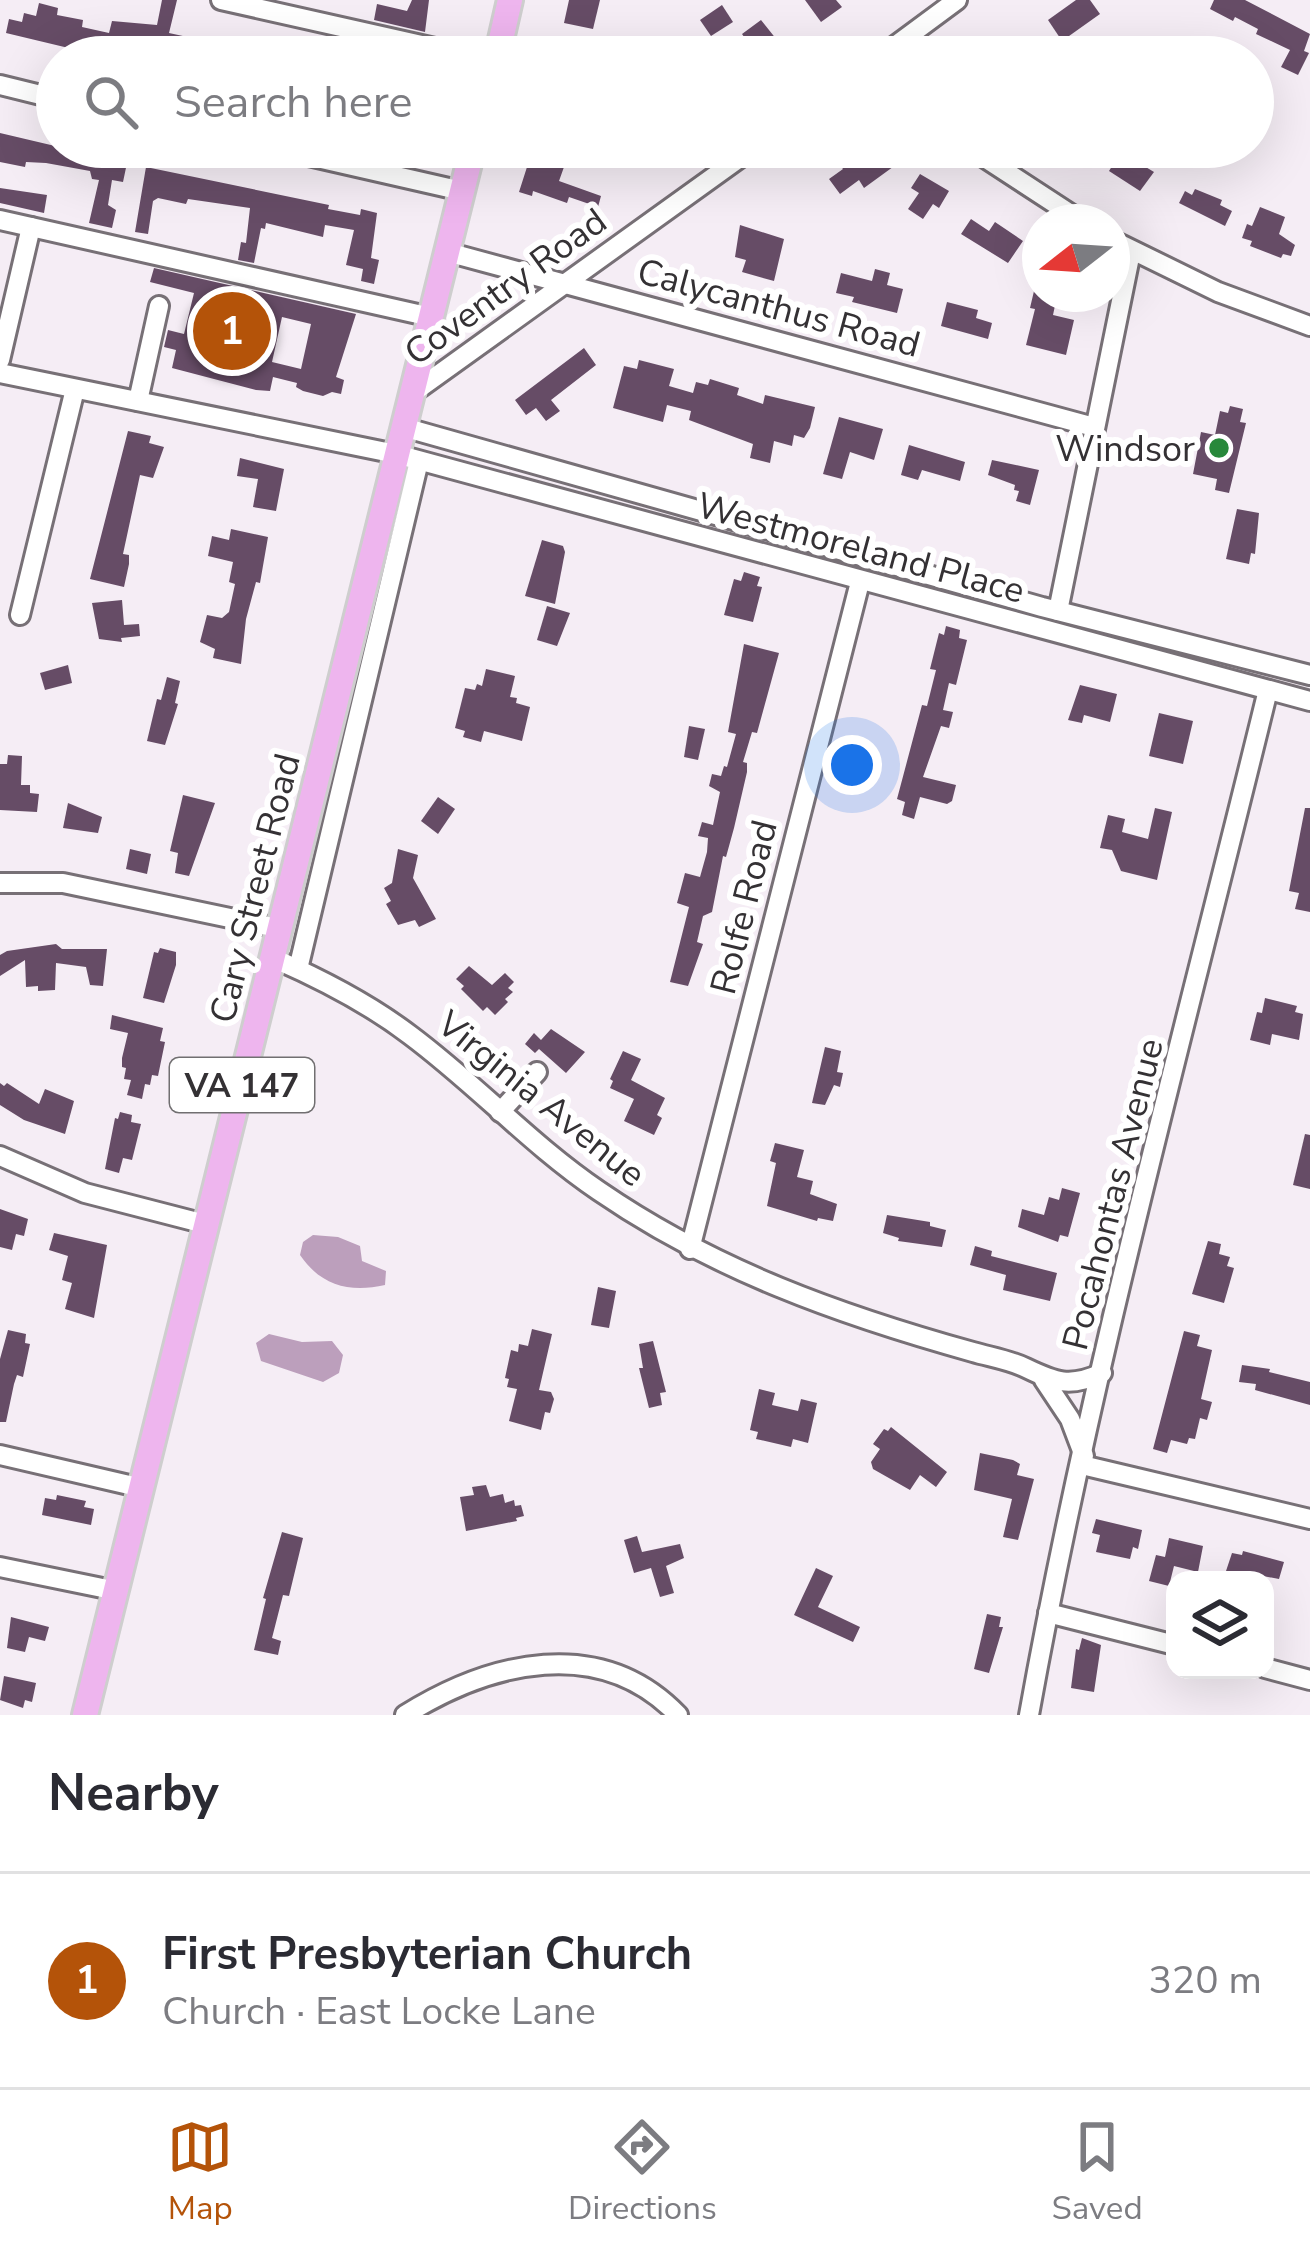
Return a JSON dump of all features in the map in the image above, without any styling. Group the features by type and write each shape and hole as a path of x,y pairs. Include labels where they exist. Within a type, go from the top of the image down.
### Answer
{"main road":[{"path":"502,36 510,0"},
{"name":"Cary Street Road","path":"85,1715 205,1224 286,964 282,929 407,458 403,427 468,168"}],"street":[{"path":"221,0 381,36"},
{"path":"908,36 957,0"},
{"path":"0,86 36,94"},
{"path":"361,168 462,191"},
{"name":"Coventry Road","path":"410,394 726,168"},
{"path":"1000,168 1055,204"},
{"path":"0,220 431,317"},
{"path":"0,360 31,227"},
{"name":"Calycanthus Road","path":"447,252 1094,427"},
{"path":"1058,611 1131,252 1218,292 1310,326"},
{"path":"137,400 159,306"},
{"name":"Westmoreland Place","path":"0,373 407,458 1310,701"},
{"path":"20,615 75,389"},
{"path":"403,427 1058,611 1310,675"},
{"path":"286,964 407,458"},
{"name":"Rolfe Road","path":"690,1249 860,582"},
{"name":"Pocahontas Avenue","path":"1029,1715 1102,1373 1268,690"},
{"path":"0,883 63,884 282,929"},
{"name":"Virginia Avenue","path":"286,964 351,995 411,1036 599,1192 690,1249 807,1300 1022,1366 1041,1377 1069,1384 1102,1373"},
{"path":"500,1112 537,1072"},
{"path":"0,1156 85,1193 205,1224"},
{"path":"1041,1377 1070,1419 1083,1461 1310,1520"},
{"path":"0,1455 142,1489"},
{"path":"1,1571 117,1591"},
{"path":"1048,1613 1166,1643"},
{"path":"405,1715 470,1681 544,1662 607,1671 641,1684 678,1715"},
{"path":"1274,1670 1310,1680"}],"shaded area":[{"path":"313,1235 338,1237 360,1246 362,1261 386,1271 385,1285 348,1287 317,1274 300,1255 303,1242"},
{"path":"269,1334 302,1342 332,1341 343,1355 339,1373 323,1382 261,1361 256,1343"}],"building":[{"path":"162,0 177,0 169,33 183,36 36,36 36,40 6,33 9,19 22,22 24,13 36,16 39,3 58,8 57,15 83,20 82,27 109,33 112,21 157,25"},
{"path":"412,0 429,0 425,32 374,20 377,4 407,11"},
{"path":"569,0 600,0 593,29 564,23"},
{"path":"805,0 836,0 842,7 821,22"},
{"path":"1076,0 1090,0 1100,14 1069,36 1059,36 1048,20"},
{"path":"1214,0 1245,0 1310,34 1304,51 1309,53 1298,75 1281,67 1290,50 1274,42 1274,36 1260,36 1258,29 1210,9"},
{"path":"722,5 733,22 711,36 700,20"},
{"path":"761,20 774,36 743,36"},
{"path":"0,133 36,142 36,162 26,162 25,167 0,162"},
{"path":"74,168 126,168 123,182 112,180 108,205 116,210 112,228 89,223 99,180 92,179 90,171"},
{"path":"146,168 151,168 329,205 328,209 377,213 371,258 379,260 374,284 361,281 363,269 346,265 354,230 325,225 323,237 266,223 254,263 238,260 241,242 246,243 250,208 188,199 186,204 153,201 148,234 135,232"},
{"path":"527,168 564,168 559,181 601,196 598,207 569,197 567,203 533,191 532,196 519,192"},
{"path":"892,168 864,188 859,180 840,194 829,179 843,169"},
{"path":"1147,168 1154,172 1140,191 1109,171"},
{"path":"920,174 949,191 939,208 933,204 923,219 908,209 919,193 911,188"},
{"path":"0,188 47,195 44,213 0,203"},
{"path":"1195,189 1222,200 1220,205 1232,211 1225,226 1179,203 1185,191 1192,195"},
{"path":"1260,207 1285,217 1279,234 1295,245 1291,256 1281,258 1242,238"},
{"path":"971,219 989,231 995,222 1022,242 1008,263 961,234"},
{"path":"740,225 784,239 774,281 742,272 746,260 735,257"},
{"path":"154,268 356,314 336,377 344,380 341,394 303,391 297,383 273,377 270,391 256,390 172,368 176,350 164,347 168,330 184,334 194,293 150,282","holes":["282,317 311,324 301,369 272,362"]},
{"path":"875,269 890,273 887,285 903,289 897,313 836,293 841,273 872,281"},
{"path":"947,302 978,310 976,318 992,323 988,339 941,326"},
{"path":"1034,312 1054,312 1074,320 1066,355 1026,345"},
{"path":"584,348 596,365 551,400 560,411 546,421 536,408 526,415 515,400"},
{"path":"639,360 674,369 669,386 693,393 696,382 708,385 710,379 739,388 737,395 763,404 765,395 815,407 810,428 804,438 794,435 792,446 774,441 770,463 750,458 753,444 689,420 691,411 667,405 663,422 613,408 624,366 637,369"},
{"name":"Windsor","path":"1230,406 1243,409 1240,422 1246,423 1229,493 1215,490 1217,479 1193,474 1201,432 1215,435 1220,411 1228,413"},
{"path":"839,417 883,429 874,460 850,452 842,479 823,474"},
{"path":"128,431 151,436 149,443 164,447 153,478 140,475 123,554 129,555 124,587 90,579"},
{"path":"909,445 965,462 960,481 922,470 918,480 901,475"},
{"path":"240,458 284,469 276,511 253,507 258,479 237,476"},
{"path":"992,460 1039,470 1030,505 1016,501 1019,491 1014,490 1015,485 988,475"},
{"path":"1237,509 1259,513 1255,554 1251,553 1249,564 1226,559"},
{"path":"231,529 268,537 260,583 256,582 246,619 241,664 213,658 215,649 200,642 207,615 222,618 229,612 235,584 229,582 233,562 208,556 212,536 229,540"},
{"path":"542,540 563,546 565,552 555,604 525,596"},
{"path":"744,572 760,577 757,586 762,587 753,622 724,615 734,579 741,581"},
{"path":"122,600 124,625 139,624 140,636 121,638 122,642 99,639 92,603"},
{"path":"547,606 570,613 557,646 537,640"},
{"path":"946,626 960,630 959,638 967,640 956,685 949,683 943,710 953,712 949,728 941,726 923,777 956,785 947,804 920,797 914,819 902,815 905,802 897,799 922,705 927,706 939,633 944,635"},
{"path":"744,644 779,653 757,733 752,732 743,762 747,772 734,828 712,912 703,916 697,942 703,944 688,986 670,982 689,907 677,903 685,873 700,877 707,852 708,838 698,836 702,822 713,825 720,792 709,786 712,774 721,776 727,767 736,734 728,732"},
{"path":"68,665 72,683 45,690 40,673"},
{"path":"486,669 515,676 510,697 530,707 522,741 484,731 481,742 463,737 465,731 455,728 465,688 482,686"},
{"path":"167,677 180,681 165,745 147,741"},
{"path":"1080,685 1117,694 1110,722 1084,715 1082,723 1068,720"},
{"path":"1159,713 1193,721 1183,764 1149,756"},
{"path":"689,726 705,729 698,760 684,757"},
{"path":"8,755 22,756 21,785 30,785 30,793 39,794 37,812 0,810 0,764 7,764"},
{"path":"183,795 215,803 189,876 175,873 178,853 170,851"},
{"path":"438,797 455,809 438,834 421,821"},
{"path":"68,803 102,817 98,833 63,828"},
{"path":"1155,808 1172,812 1157,880 1121,871 1112,850 1100,848 1108,815 1125,819 1122,832 1148,839"},
{"path":"1305,808 1310,808 1310,912 1295,909 1299,893 1289,891"},
{"path":"130,849 151,854 147,874 126,869"},
{"path":"398,849 418,855 413,878 436,919 419,927 415,920 398,925 386,904 391,901 384,888 392,883"},
{"path":"56,944 62,949 107,949 103,986 90,985 86,967 56,963 55,990 26,987 25,960 0,976 0,955 7,951"},
{"path":"160,948 176,952 164,1003 143,998 154,952"},
{"path":"469,966 492,985 505,973 514,982 508,988 513,992 505,999 508,1002 495,1015 487,1007 483,1011 461,989 464,986 456,979"},
{"path":"1265,998 1297,1006 1295,1012 1303,1014 1299,1040 1272,1034 1270,1045 1250,1040"},
{"path":"112,1015 163,1028 158,1076 152,1075 150,1085 145,1084 142,1099 127,1095 131,1080 124,1079 122,1058 128,1033 110,1029"},
{"path":"551,1029 585,1052 566,1073 539,1049 535,1053 525,1044 534,1033 541,1040"},
{"path":"825,1047 841,1051 837,1072 843,1073 840,1087 834,1085 825,1105 812,1103"},
{"path":"623,1051 641,1059 631,1080 665,1098 654,1135 624,1121 634,1099 610,1088"},
{"path":"0,1083 39,1104 45,1089 74,1101 65,1134 24,1120 0,1105"},
{"path":"120,1112 141,1124 132,1160 123,1158 119,1173 105,1169"},
{"path":"1305,1134 1310,1135 1310,1189 1293,1185"},
{"path":"775,1143 804,1150 797,1177 813,1181 810,1194 837,1204 833,1221 767,1206"},
{"path":"1062,1188 1080,1193 1068,1237 1060,1235 1058,1242 1018,1227 1022,1209 1044,1215 1049,1197 1059,1200"},
{"path":"0,1209 28,1219 24,1236 16,1234 12,1250 0,1247"},
{"path":"887,1215 930,1222 946,1230 942,1247 898,1241 883,1233"},
{"path":"54,1233 107,1245 94,1318 65,1309 72,1283 62,1280 68,1256 49,1250"},
{"path":"1208,1241 1221,1244 1219,1254 1230,1257 1227,1266 1234,1268 1224,1303 1192,1294"},
{"path":"975,1246 992,1251 991,1256 1057,1273 1050,1301 1003,1290 1006,1275 970,1265"},
{"path":"598,1287 616,1291 609,1328 591,1325"},
{"path":"532,1329 552,1334 539,1390 551,1392 554,1399 541,1430 509,1421 517,1389 507,1387 509,1379 505,1378 511,1350 518,1352 519,1344 528,1346"},
{"path":"8,1330 26,1334 25,1343 30,1344 6,1422 0,1422 0,1359"},
{"path":"1184,1331 1200,1335 1197,1346 1212,1350 1201,1399 1212,1402 1207,1420 1200,1418 1195,1439 1189,1438 1187,1444 1171,1440 1167,1453 1153,1449"},
{"path":"653,1341 666,1392 660,1393 662,1405 649,1408 639,1368 643,1368 639,1344"},
{"path":"1242,1365 1310,1382 1310,1405 1239,1382"},
{"path":"759,1389 775,1393 772,1405 798,1411 801,1399 817,1403 808,1443 793,1439 791,1447 756,1439 758,1432 750,1430"},
{"path":"891,1427 947,1472 936,1487 920,1475 910,1490 873,1469 871,1462 880,1449 873,1444"},
{"path":"980,1453 1013,1460 1020,1464 1017,1475 1034,1479 1018,1540 1003,1537 1012,1499 974,1490"},
{"path":"486,1485 490,1497 503,1494 505,1503 514,1500 524,1516 466,1531 460,1497 474,1495 472,1487"},
{"path":"57,1495 86,1501 84,1507 94,1509 91,1525 42,1515 45,1498 56,1500"},
{"path":"1096,1519 1142,1530 1130,1559 1096,1552 1100,1535 1092,1533"},
{"path":"282,1532 303,1538 289,1596 283,1595 272,1638 281,1641 278,1655 254,1650"},
{"path":"637,1536 642,1552 680,1544 684,1558 666,1566 674,1593 660,1597 651,1568 634,1573 624,1540"},
{"path":"1169,1538 1203,1546 1198,1571 1174,1566 1166,1571 1166,1585 1149,1581 1156,1555 1165,1557"},
{"path":"1243,1551 1284,1562 1279,1579 1274,1578 1274,1571 1226,1571 1232,1553 1242,1555"},
{"path":"816,1568 833,1576 818,1607 860,1627 853,1642 794,1615"},
{"path":"987,1614 1001,1617 999,1627 1003,1627 989,1673 974,1669"},
{"path":"11,1617 49,1627 45,1641 29,1637 25,1652 7,1648"},
{"path":"1082,1638 1101,1645 1094,1692 1071,1688"},
{"path":"4,1676 36,1683 32,1702 25,1700 23,1708 0,1700"}],"place":[{"name":"First Presbyterian Church","path":"232,331"},
{"name":"Windsor","path":"1219,448"}]}
